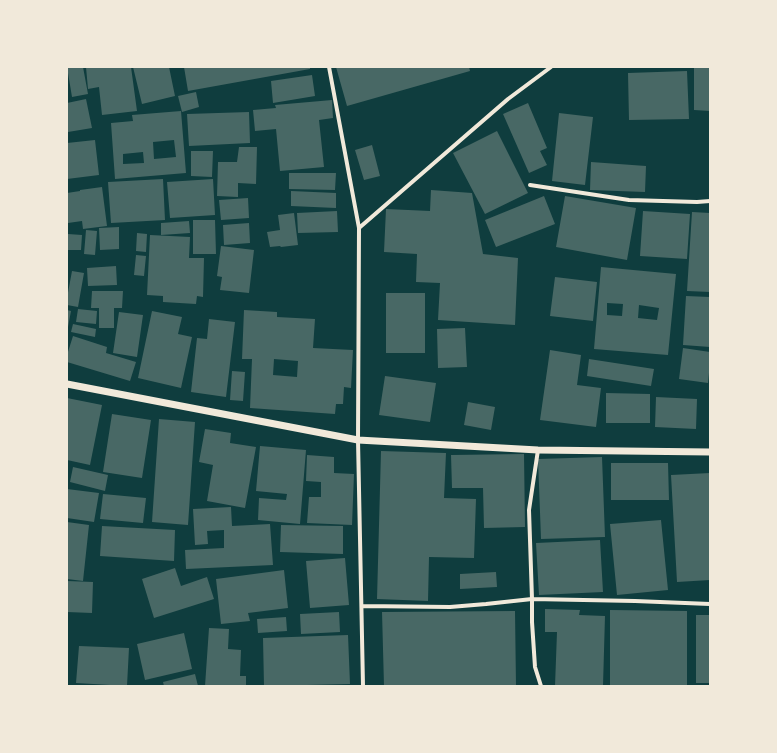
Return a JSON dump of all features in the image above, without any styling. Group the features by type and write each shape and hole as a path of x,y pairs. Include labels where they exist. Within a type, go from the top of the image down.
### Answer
{"street":[{"path":"329,67 359,228 358,440 364,686"},
{"path":"359,228 508,99 551,67"},
{"path":"530,185 629,200 710,201"},
{"path":"67,384 358,440 538,450 710,452"},
{"path":"538,450 528,510 535,667 541,686"},
{"path":"362,606 450,607 532,599 710,604"}],"building":[{"path":"67,67 83,67 88,94 72,97"},
{"path":"86,67 131,67 137,111 102,115 99,87 88,89"},
{"path":"133,67 169,67 175,96 142,104"},
{"path":"184,67 310,67 310,69 188,91"},
{"path":"336,67 469,67 470,71 347,106"},
{"path":"694,67 710,67 710,111 694,110"},
{"path":"687,71 689,119 629,120 628,73"},
{"path":"312,75 315,96 273,103 271,81"},
{"path":"196,92 199,107 182,112 178,96"},
{"path":"86,99 92,128 68,132 67,103"},
{"path":"332,100 333,118 319,120 324,167 280,171 276,129 255,131 253,110 276,108 275,105"},
{"path":"528,103 547,148 540,151 547,165 529,173 503,114"},
{"path":"181,111 186,173 115,179 111,123 133,121 132,115","holes":["174,140 176,157 154,159 153,142","143,152 144,163 123,164 123,154"]},
{"path":"249,112 250,143 189,146 187,114"},
{"path":"559,113 593,117 585,185 552,181"},
{"path":"497,131 528,193 485,214 453,153"},
{"path":"95,140 99,175 67,179 67,143"},
{"path":"372,145 380,176 364,180 355,150"},
{"path":"239,147 257,147 256,184 238,183 238,197 217,196 218,162 237,162"},
{"path":"191,151 213,151 212,177 191,176"},
{"path":"591,162 646,166 645,192 590,190"},
{"path":"289,173 336,173 335,190 289,189"},
{"path":"163,179 165,220 111,223 108,182"},
{"path":"213,179 215,215 170,218 167,182"},
{"path":"102,187 107,226 83,229 82,221 68,223 67,193"},
{"path":"431,190 472,193 483,254 518,258 515,325 438,320 440,283 416,282 417,254 384,252 386,209 430,211"},
{"path":"291,191 336,193 336,208 291,206"},
{"path":"544,196 555,224 496,247 485,220"},
{"path":"565,196 636,208 627,260 556,247"},
{"path":"248,198 249,218 221,220 219,200"},
{"path":"337,211 338,232 298,233 297,213"},
{"path":"643,211 690,214 687,259 640,256"},
{"path":"692,212 710,213 710,292 687,291"},
{"path":"294,213 298,245 270,247 267,232 280,230 278,215"},
{"path":"193,220 215,220 216,254 193,254"},
{"path":"189,221 190,233 161,235 161,223"},
{"path":"249,223 250,243 224,245 223,225"},
{"path":"119,227 119,249 100,250 99,228"},
{"path":"86,230 97,231 95,255 84,254"},
{"path":"137,233 147,234 146,252 136,251"},
{"path":"68,234 82,235 81,250 68,250"},
{"path":"150,235 190,237 189,258 204,258 203,297 197,296 196,304 163,302 163,296 147,295"},
{"path":"221,246 254,250 249,293 220,290 222,277 217,276"},
{"path":"136,255 146,256 144,276 134,275"},
{"path":"116,266 117,285 88,286 87,268"},
{"path":"601,267 676,274 668,355 594,349","holes":["607,303 623,304 622,316 607,315","639,305 659,308 657,320 638,318"]},
{"path":"72,271 84,273 78,307 67,305"},
{"path":"555,277 597,282 593,321 550,316"},
{"path":"92,291 123,291 122,308 114,308 114,328 99,328 99,308 91,308"},
{"path":"386,293 425,293 425,353 386,353"},
{"path":"686,296 710,297 710,347 683,345"},
{"path":"78,309 97,311 96,324 76,322"},
{"path":"67,310 71,311 68,327 67,327"},
{"path":"244,310 277,312 277,317 315,319 313,348 353,350 351,388 344,387 343,404 336,404 335,414 250,408 252,359 242,359","holes":["274,359 298,361 297,377 273,375"]},
{"path":"152,311 182,317 178,334 192,337 181,388 138,378"},
{"path":"119,312 143,315 137,357 113,353"},
{"path":"209,319 235,322 226,397 191,392 197,338 207,339"},
{"path":"73,324 96,329 95,337 71,332"},
{"path":"465,328 467,367 438,368 437,329"},
{"path":"73,336 107,347 106,353 136,362 130,381 67,362 67,355"},
{"path":"683,348 710,352 708,383 679,379"},
{"path":"550,350 581,355 577,385 601,388 596,427 540,420"},
{"path":"589,359 654,369 651,386 587,376"},
{"path":"232,371 245,372 243,401 230,400"},
{"path":"385,376 436,383 430,422 379,415"},
{"path":"606,393 650,394 650,423 606,423"},
{"path":"656,397 697,399 696,429 655,427"},
{"path":"67,398 102,405 90,465 67,460"},
{"path":"468,402 495,407 491,430 464,425"},
{"path":"112,414 151,420 142,478 103,472"},
{"path":"159,419 195,422 188,525 152,522"},
{"path":"205,429 231,433 230,443 256,447 245,508 207,501 213,465 199,462"},
{"path":"260,446 306,450 300,524 258,520 259,498 286,500 287,494 256,491"},
{"path":"381,451 446,453 444,498 476,499 474,558 429,557 428,601 377,599"},
{"path":"524,454 525,527 484,528 483,488 452,488 451,455"},
{"path":"307,455 334,457 334,473 354,474 352,525 307,523 309,497 321,497 321,482 306,481"},
{"path":"602,457 605,537 541,539 538,459"},
{"path":"611,463 668,463 669,500 611,500"},
{"path":"73,467 108,475 105,491 70,482"},
{"path":"710,473 710,580 677,582 671,475"},
{"path":"67,489 99,493 94,522 67,518"},
{"path":"103,494 146,498 143,523 100,519"},
{"path":"231,507 232,526 270,524 273,565 186,569 185,550 224,548 224,530 207,531 208,544 195,545 193,509"},
{"path":"661,520 668,590 617,595 610,524"},
{"path":"67,522 89,525 83,581 67,579"},
{"path":"281,525 343,526 343,554 280,552"},
{"path":"102,526 175,530 174,561 100,556"},
{"path":"600,540 603,592 539,595 536,543"},
{"path":"345,558 349,605 310,608 306,561"},
{"path":"175,568 181,586 207,577 214,599 154,618 142,579"},
{"path":"284,570 288,608 248,613 250,621 221,624 216,579"},
{"path":"496,572 497,587 460,589 460,574"},
{"path":"67,581 93,582 92,613 67,612"},
{"path":"545,609 580,610 579,615 605,616 603,686 555,686 557,632 545,632"},
{"path":"610,610 687,611 687,686 610,686"},
{"path":"515,611 516,686 384,686 382,612"},
{"path":"339,612 340,632 301,634 300,614"},
{"path":"696,615 710,615 710,683 696,683"},
{"path":"286,617 287,631 258,633 257,619"},
{"path":"209,628 229,629 228,649 241,650 240,676 246,676 246,686 205,686"},
{"path":"184,633 192,669 145,680 137,644"},
{"path":"348,635 350,684 264,686 263,638"},
{"path":"79,646 129,648 127,686 76,683"},
{"path":"195,674 198,686 164,686 163,682"}]}
